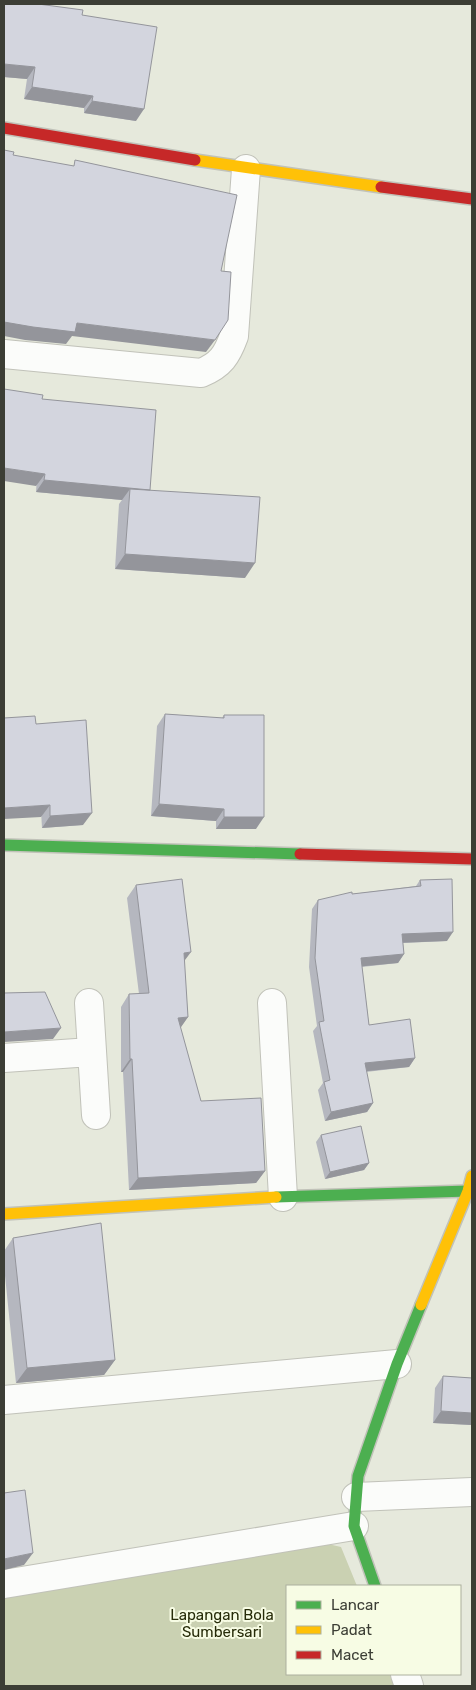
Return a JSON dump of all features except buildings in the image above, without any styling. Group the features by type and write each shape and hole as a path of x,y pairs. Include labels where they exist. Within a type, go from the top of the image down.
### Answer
{"street":[{"path":"4,128 246,169 472,199"},
{"path":"4,354 201,373 215,368 226,357 234,336 246,169"},
{"path":"4,845 472,859"},
{"path":"89,1002 96,1115"},
{"path":"272,1004 283,1198"},
{"path":"4,1058 91,1052"},
{"path":"375,1585 354,1526 358,1476 396,1364 468,1191 472,1175"},
{"path":"4,1214 283,1198 468,1191"},
{"path":"4,1400 396,1364"},
{"path":"356,1497 472,1492"},
{"path":"4,1584 354,1526"}],"green space":[{"name":"Lapangan Bola Sumbersari","path":"328,1544 341,1547 357,1585 286,1585 286,1675 391,1675 396,1686 4,1686 4,1593"}],"traffic: fast":[{"path":"4,845 300,854"},
{"path":"276,1197 468,1191"},
{"path":"375,1585 354,1526 358,1476 397,1364 421,1305"}],"traffic: slow":[{"path":"195,160 381,187"},
{"path":"421,1305 468,1191 472,1176"},
{"path":"4,1214 276,1197"}],"traffic: jam":[{"path":"4,128 195,160"},
{"path":"381,187 472,199"},
{"path":"300,854 472,859"}]}
